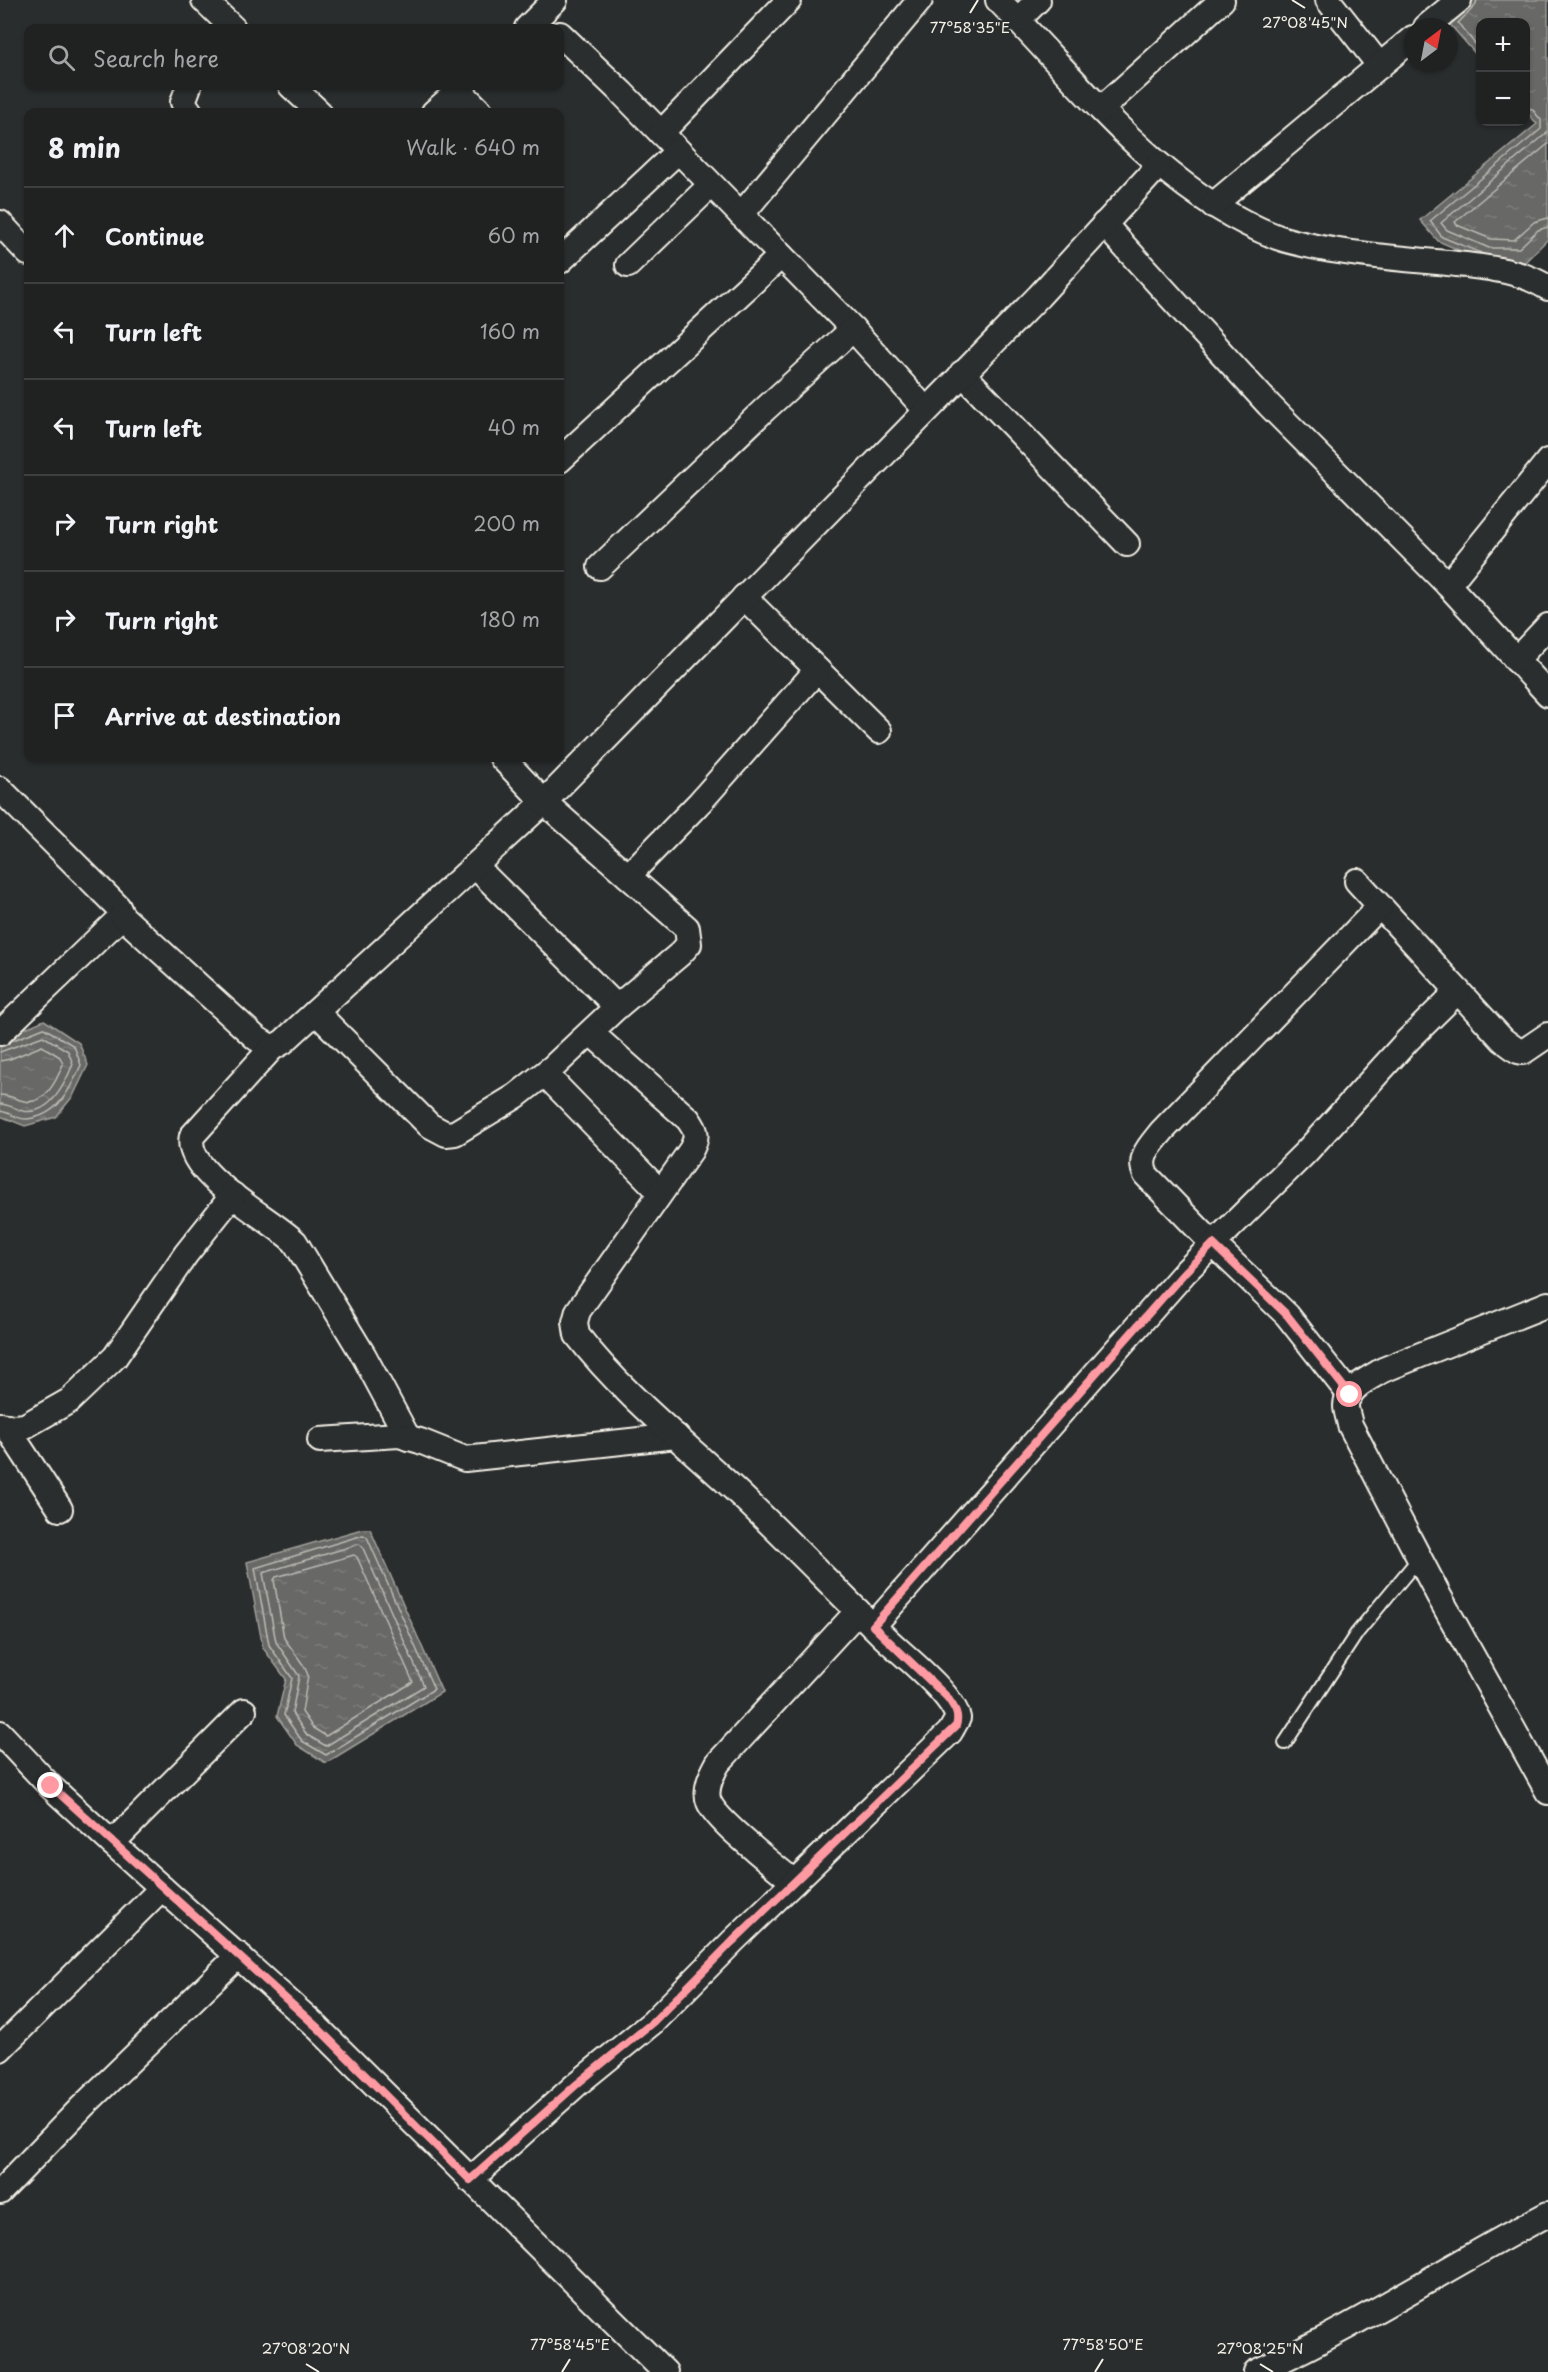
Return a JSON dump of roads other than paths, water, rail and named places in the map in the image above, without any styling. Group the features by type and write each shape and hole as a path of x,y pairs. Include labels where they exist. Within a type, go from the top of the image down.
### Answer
{"street":[{"path":"204,0 229,24"},
{"path":"661,133 789,0"},
{"path":"741,215 920,0"},
{"path":"998,0 1101,109 1159,165 1213,205 1279,238 1324,248 1479,267 1531,277 1548,288"},
{"path":"1018,20 1038,0"},
{"path":"1101,109 1222,0"},
{"path":"1328,0 1380,66"},
{"path":"1437,18 1459,0"},
{"path":"564,38 661,133 853,329 926,410"},
{"path":"1213,205 1404,46"},
{"path":"187,108 183,102 188,90"},
{"path":"295,90 315,108"},
{"path":"438,108 459,90"},
{"path":"463,90 477,108"},
{"path":"564,257 678,151"},
{"path":"408,1438 364,1356 295,1242 284,1231 232,1195 209,1175 192,1151 190,1144 192,1136 272,1048 283,1042 544,802 1039,296 1159,165"},
{"path":"628,265 711,185"},
{"path":"0,223 24,249"},
{"path":"1104,224 1269,405 1448,585 1548,694"},
{"path":"564,456 780,256"},
{"path":"600,567 765,409 853,329"},
{"path":"962,374 1127,544"},
{"path":"1448,585 1548,461"},
{"path":"744,597 879,731"},
{"path":"1516,660 1548,626"},
{"path":"628,876 700,802 817,670"},
{"path":"316,1012 429,1125 446,1134 455,1133 516,1096 544,1074 591,1033 616,1007 689,944 690,936 687,928 544,802 506,762"},
{"path":"0,789 118,907 122,916 256,1038 272,1048"},
{"path":"475,866 616,1007"},
{"path":"1357,881 1503,1040 1523,1052 1548,1035"},
{"path":"1350,1395 1287,1315 1213,1244 1146,1175 1142,1166 1143,1157 1162,1131 1380,906"},
{"path":"0,1033 122,916"},
{"path":"794,1882 718,1816 709,1801 708,1787 718,1762 865,1618 1185,1272 1306,1152 1408,1040 1458,991"},
{"path":"470,2180 577,2084 653,2022 950,1732 958,1719 956,1710 947,1697 780,1532 676,1436 587,1348 577,1335 574,1323 578,1311 660,1192 692,1150 697,1139 696,1130 688,1119 591,1033"},
{"path":"544,1074 660,1192"},
{"path":"3,1426 25,1426 69,1401 115,1357 186,1254 232,1195"},
{"path":"1548,1304 1383,1370 1360,1383 1350,1395 1346,1405 1350,1425 1439,1596 1548,1792"},
{"path":"3,1426 60,1509"},
{"path":"320,1440 399,1435 465,1459 676,1436"},
{"path":"111,1843 244,1711"},
{"path":"0,1733 111,1843 318,2028 665,2372"},
{"path":"0,2049 162,1888"},
{"path":"0,2192 82,2107 239,1955"},
{"path":"1256,2372 1376,2312 1482,2248 1548,2214"}],"lane":[{"path":"1285,1743 1357,1633 1420,1556"}],"water":[{"path":"1473,0 1548,0 1548,239 1525,262 1486,262 1438,241 1420,220 1537,124 1530,116 1530,18 1476,18 1476,54 1458,34 1458,18 1453,18"},
{"path":"44,1020 79,1043 88,1065 73,1096 56,1117 25,1126 0,1116 0,1039"},
{"path":"362,1529 370,1529 442,1692 326,1763 297,1745 277,1716 286,1679 263,1648 247,1562"}]}
